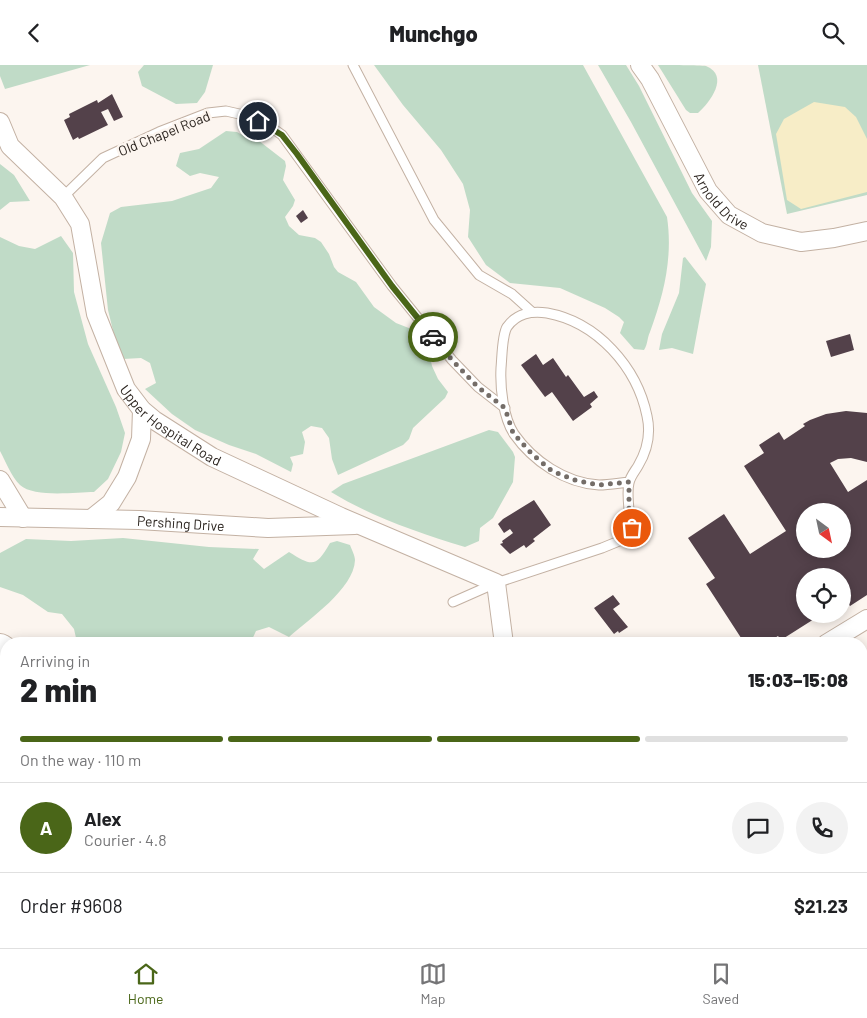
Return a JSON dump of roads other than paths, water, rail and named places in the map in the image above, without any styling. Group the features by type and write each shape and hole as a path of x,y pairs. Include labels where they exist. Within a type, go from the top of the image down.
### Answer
{"street":[{"name":"Arnold Drive","path":"640,65 650,79 708,191 729,215 762,233 801,242 867,231"},
{"name":"Upper Hospital Road","path":"0,122 10,145 63,197 80,224 96,314 126,389 142,410 154,420 212,457 341,517 496,583"},
{"path":"91,519 112,503 127,477 141,439 142,410"},
{"path":"0,480 23,518"},
{"name":"Pershing Drive","path":"0,517 139,520 268,528 363,525"},
{"path":"496,583 503,637"},
{"path":"837,637 867,619"}],"lane":[{"path":"353,65 434,220 479,275 512,294 532,312"},
{"name":"Old Chapel Road","path":"63,197 102,158 159,132 208,113 226,111 248,116 268,125 282,135 392,286 452,360 478,387 505,408"},
{"path":"453,602 496,583 624,539 632,528 629,512 629,482 643,457 649,431 642,396 631,375 618,357 604,341 585,327 557,315 532,312 523,313 513,320 506,329 500,382 505,408 513,433 532,454 552,471 575,480 598,485 629,482"}]}
